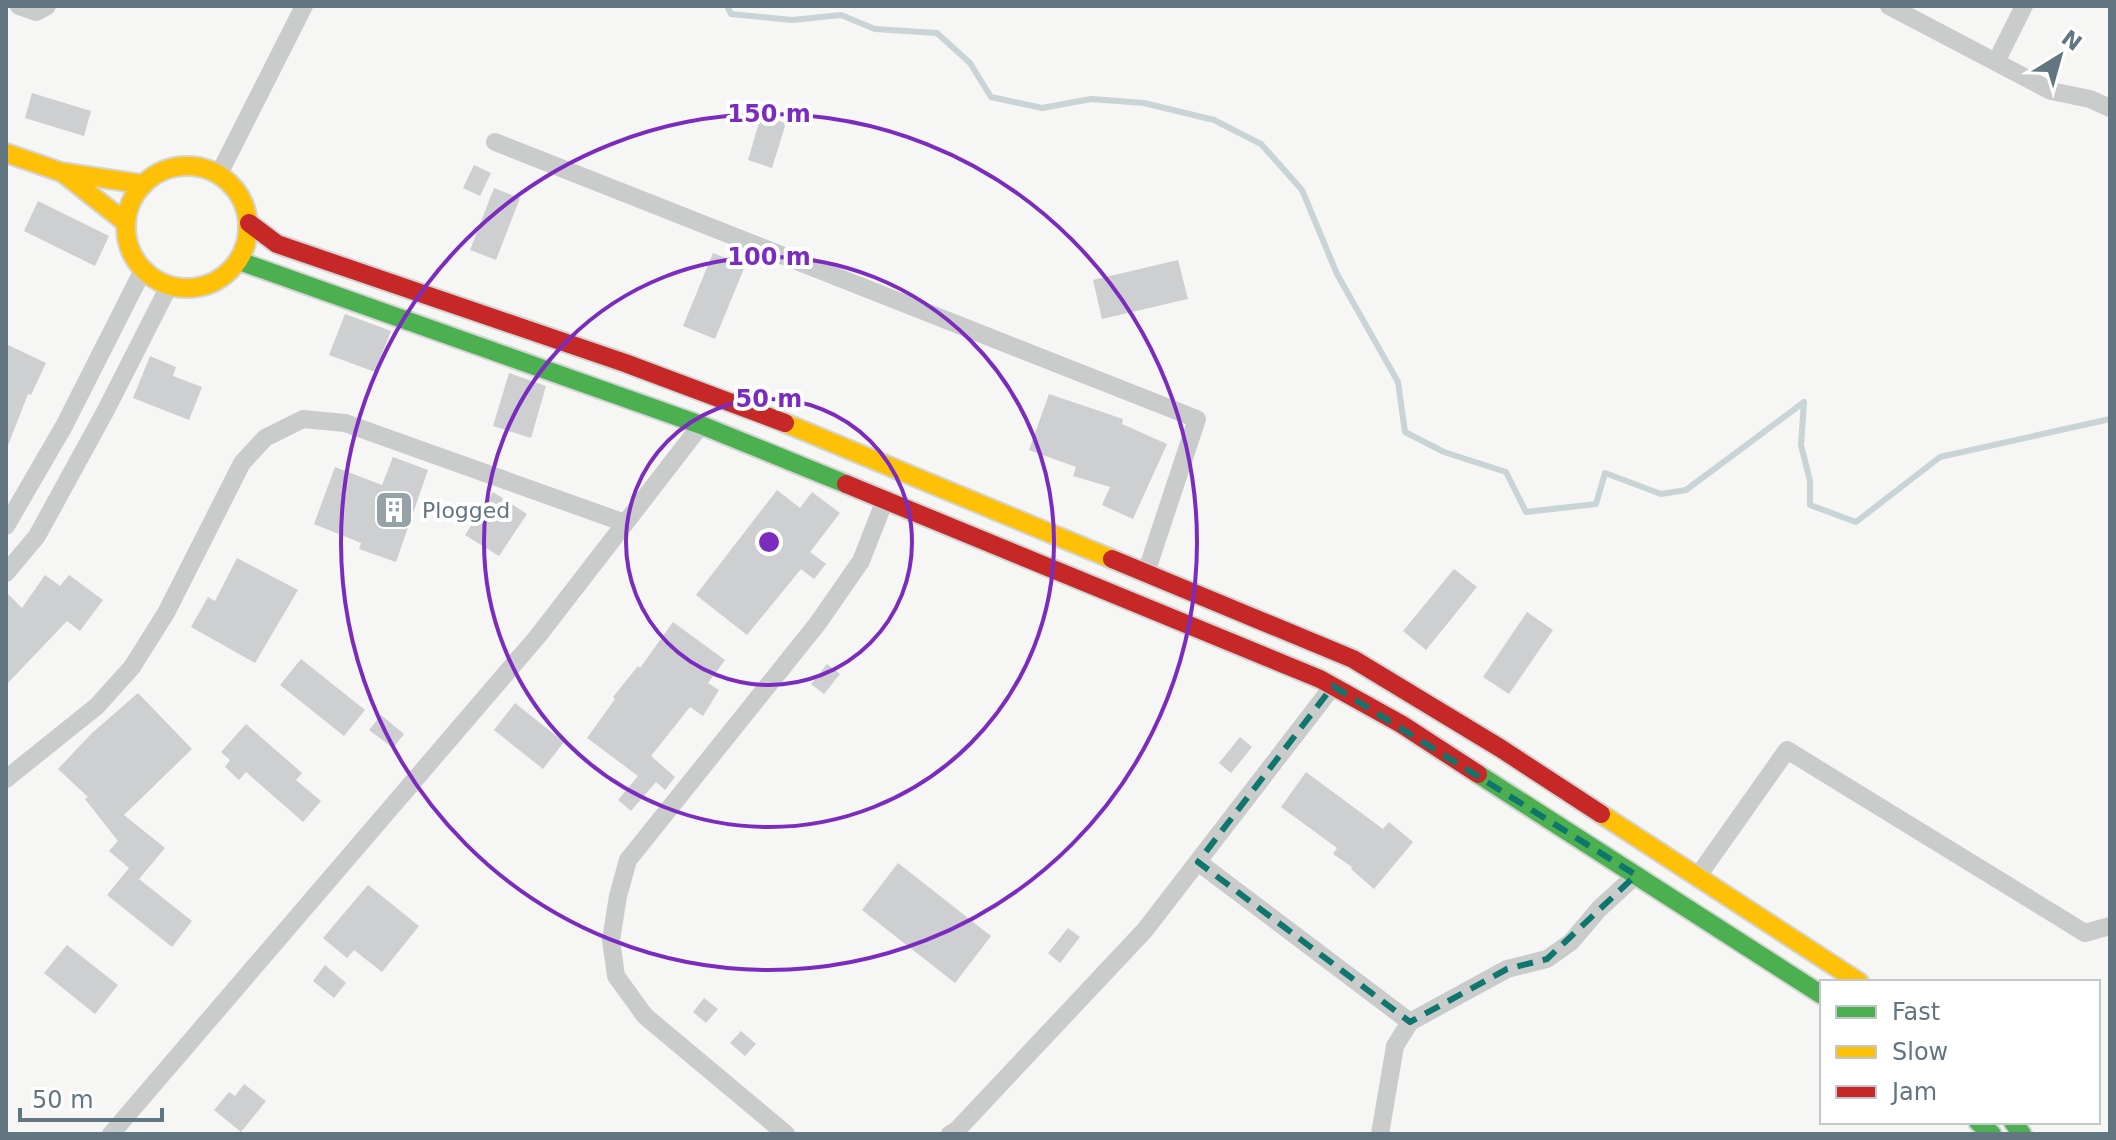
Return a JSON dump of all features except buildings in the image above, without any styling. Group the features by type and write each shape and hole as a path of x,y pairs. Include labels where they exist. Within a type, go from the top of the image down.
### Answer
{"street":[{"path":"19,6 36,12 47,6"},
{"path":"219,174 304,6"},
{"path":"1889,6 2051,91 2090,99 2110,108"},
{"path":"1996,62 2024,6"},
{"path":"495,142 1197,419 1146,573"},
{"path":"7,156 61,172 141,184"},
{"path":"178,165 199,166 219,174 234,187 244,204 249,223 247,243 239,261 225,275 208,285 189,288 169,286 151,277 136,262 127,243 125,222 130,202 141,184 158,172 178,165"},
{"path":"61,172 125,222"},
{"path":"249,223 277,244 668,379 797,428 1353,659 1500,748 1856,980"},
{"path":"239,261 701,425 1057,569 1333,686 1401,724 1820,994"},
{"path":"6,526 64,426 143,270"},
{"path":"6,573 37,536 169,286"},
{"path":"6,779 97,706 132,667 166,613 242,463 265,438 303,419 345,423 625,523"},
{"path":"111,1134 538,636 701,425"},
{"path":"786,1134 645,1016 616,976 611,940 628,860 818,623 861,561 885,500"},
{"path":"950,1134 1145,930 1333,686"},
{"path":"1698,876 1787,750 2085,933 2110,926"},
{"path":"1198,862 1410,1022"},
{"path":"1380,1134 1395,1046 1410,1022 1507,969 1547,959 1571,942 1599,909 1636,875"}],"highlighted area":[{"path":"1333,686 1636,875 1547,959 1507,969 1410,1022 1198,862"}],"waterway":[{"path":"727,6 731,14 792,20 841,15 875,29 937,33 970,63 991,97 1042,108 1091,99 1144,103 1214,120 1261,144 1302,190 1337,274 1398,382 1405,432 1444,452 1506,472 1526,512 1596,504 1605,473 1661,494 1686,490 1804,402 1801,445 1810,481 1810,505 1856,522 1940,457 2110,419"}],"traffic: fast":[{"path":"239,261 701,425 846,484"},
{"path":"1478,774 1820,994"},
{"path":"1980,1124 1992,1134"},
{"path":"2014,1124 2022,1134"}],"traffic: slow":[{"path":"6,153 61,172 141,184"},
{"path":"187,166 210,170 230,184 244,204 248,227 244,250 230,270 210,284 187,288 164,284 144,270 130,250 126,227 130,204 144,184 164,170 187,166"},
{"path":"63,173 125,222"},
{"path":"785,423 1112,559"},
{"path":"1601,814 1856,980"}],"traffic: jam":[{"path":"249,223 277,244 625,363 785,423"},
{"path":"846,484 1320,679 1401,724 1478,774"},
{"path":"1112,559 1353,659 1500,748 1601,814"}],"place":[{"name":"Plogged","path":"394,510"}]}
